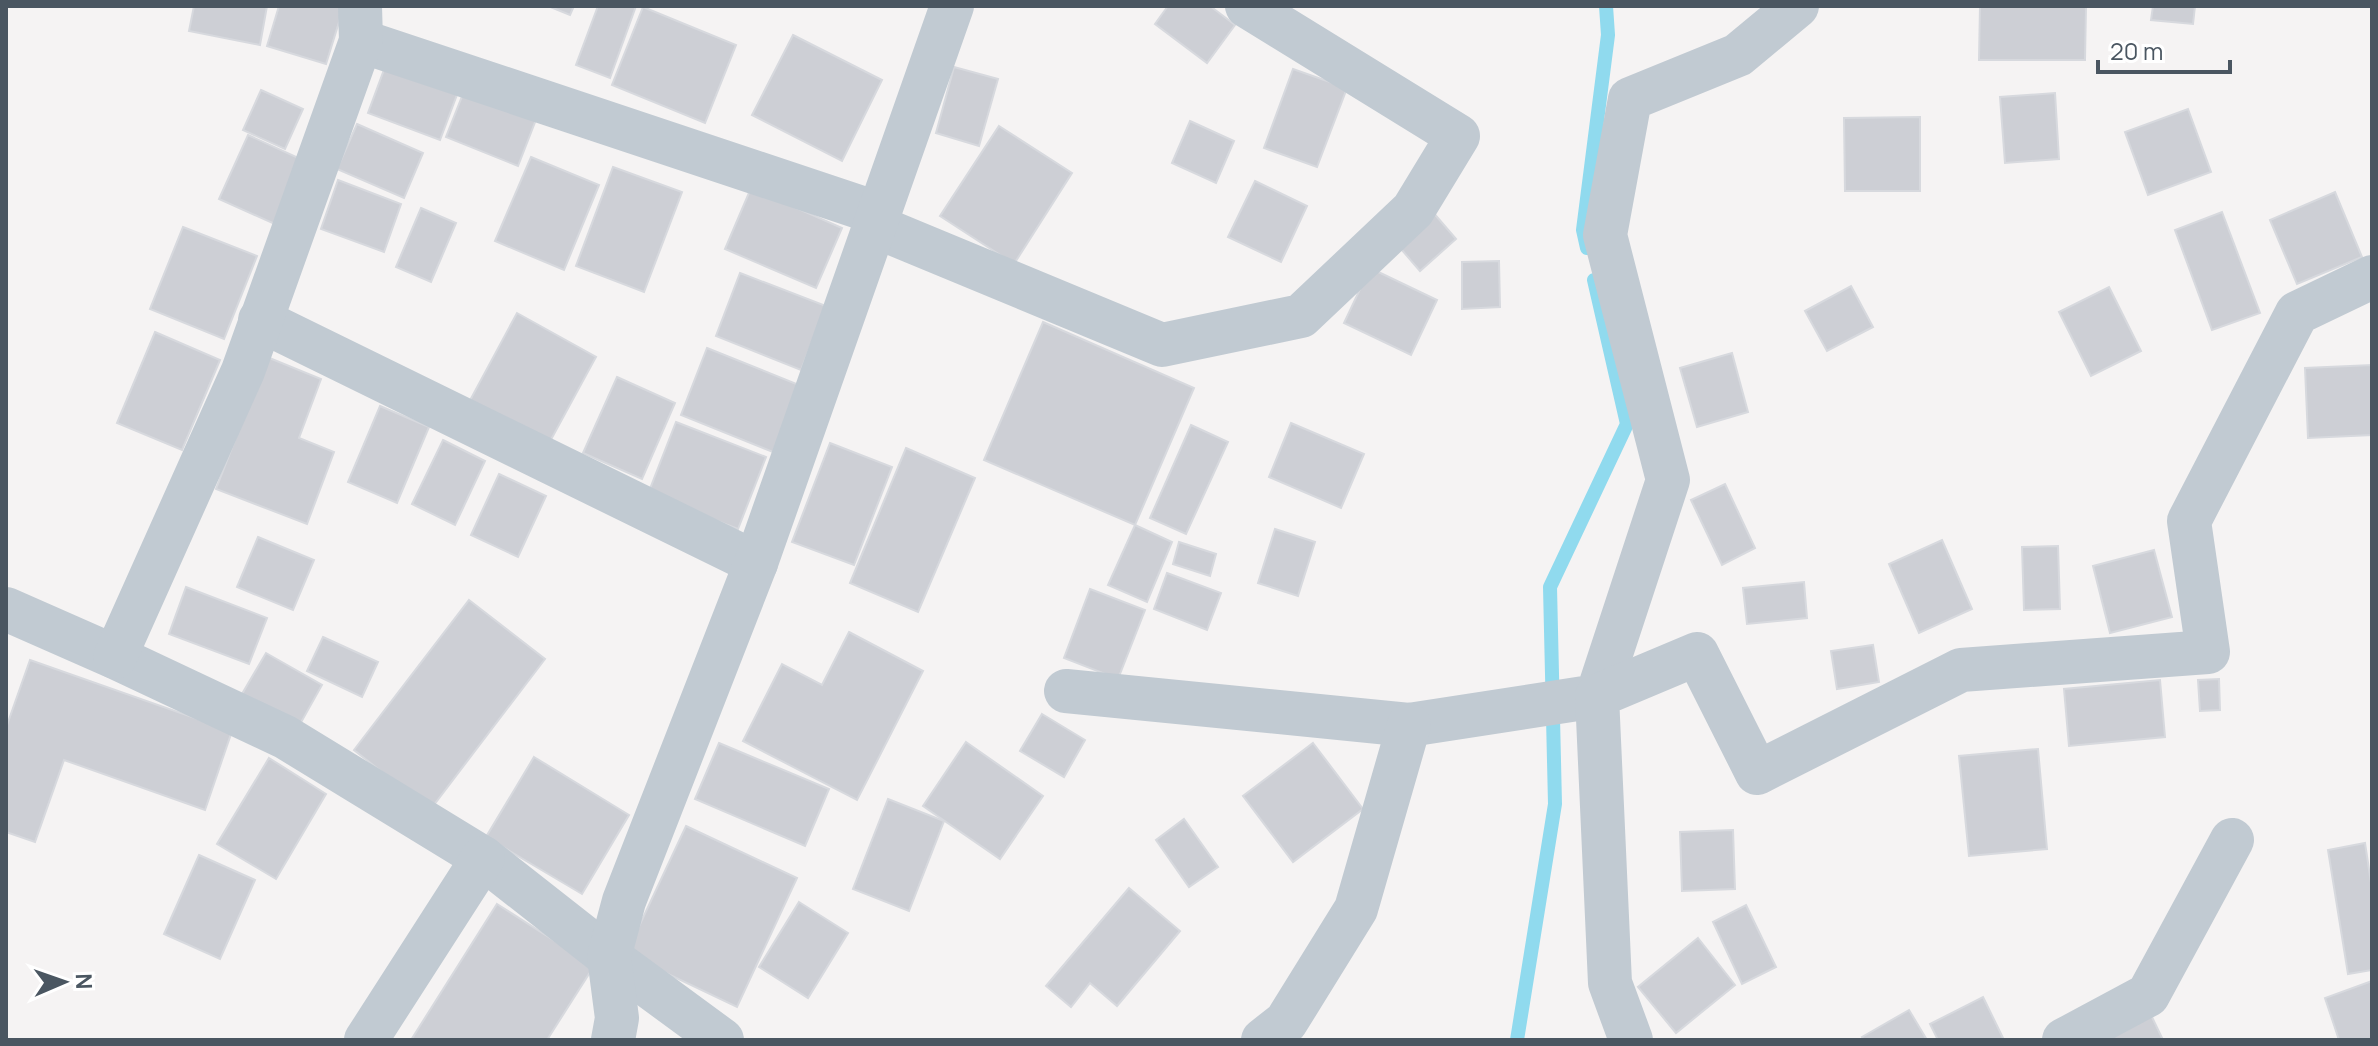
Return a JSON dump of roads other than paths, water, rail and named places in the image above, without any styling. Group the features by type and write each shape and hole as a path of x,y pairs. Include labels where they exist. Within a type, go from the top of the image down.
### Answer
{"street":[{"path":"613,1040 617,1018 609,957 624,901 756,563 952,6"},
{"path":"115,657 243,371 361,24 878,220 1162,345 1301,316 1413,210 1458,136 1247,6"},
{"path":"1631,1040 1610,983 1597,696 1668,480 1605,235 1630,99 1738,55 1797,6"},
{"path":"1066,691 1409,725 1597,696 1697,654 1757,773 1961,670 2208,652 2189,521 2297,313 2372,277"},
{"path":"260,320 756,563"},
{"path":"6,609 285,737 483,858 609,957 722,1040"},
{"path":"1263,1040 1286,1022 1356,909 1409,725"},
{"path":"2064,1040 2148,995 2232,840"},
{"path":"366,1040 483,858"}],"waterway":[{"path":"1587,248 1583,230 1608,35 1606,6"},
{"path":"1517,1040 1555,804 1550,587 1627,424 1594,280"}]}
